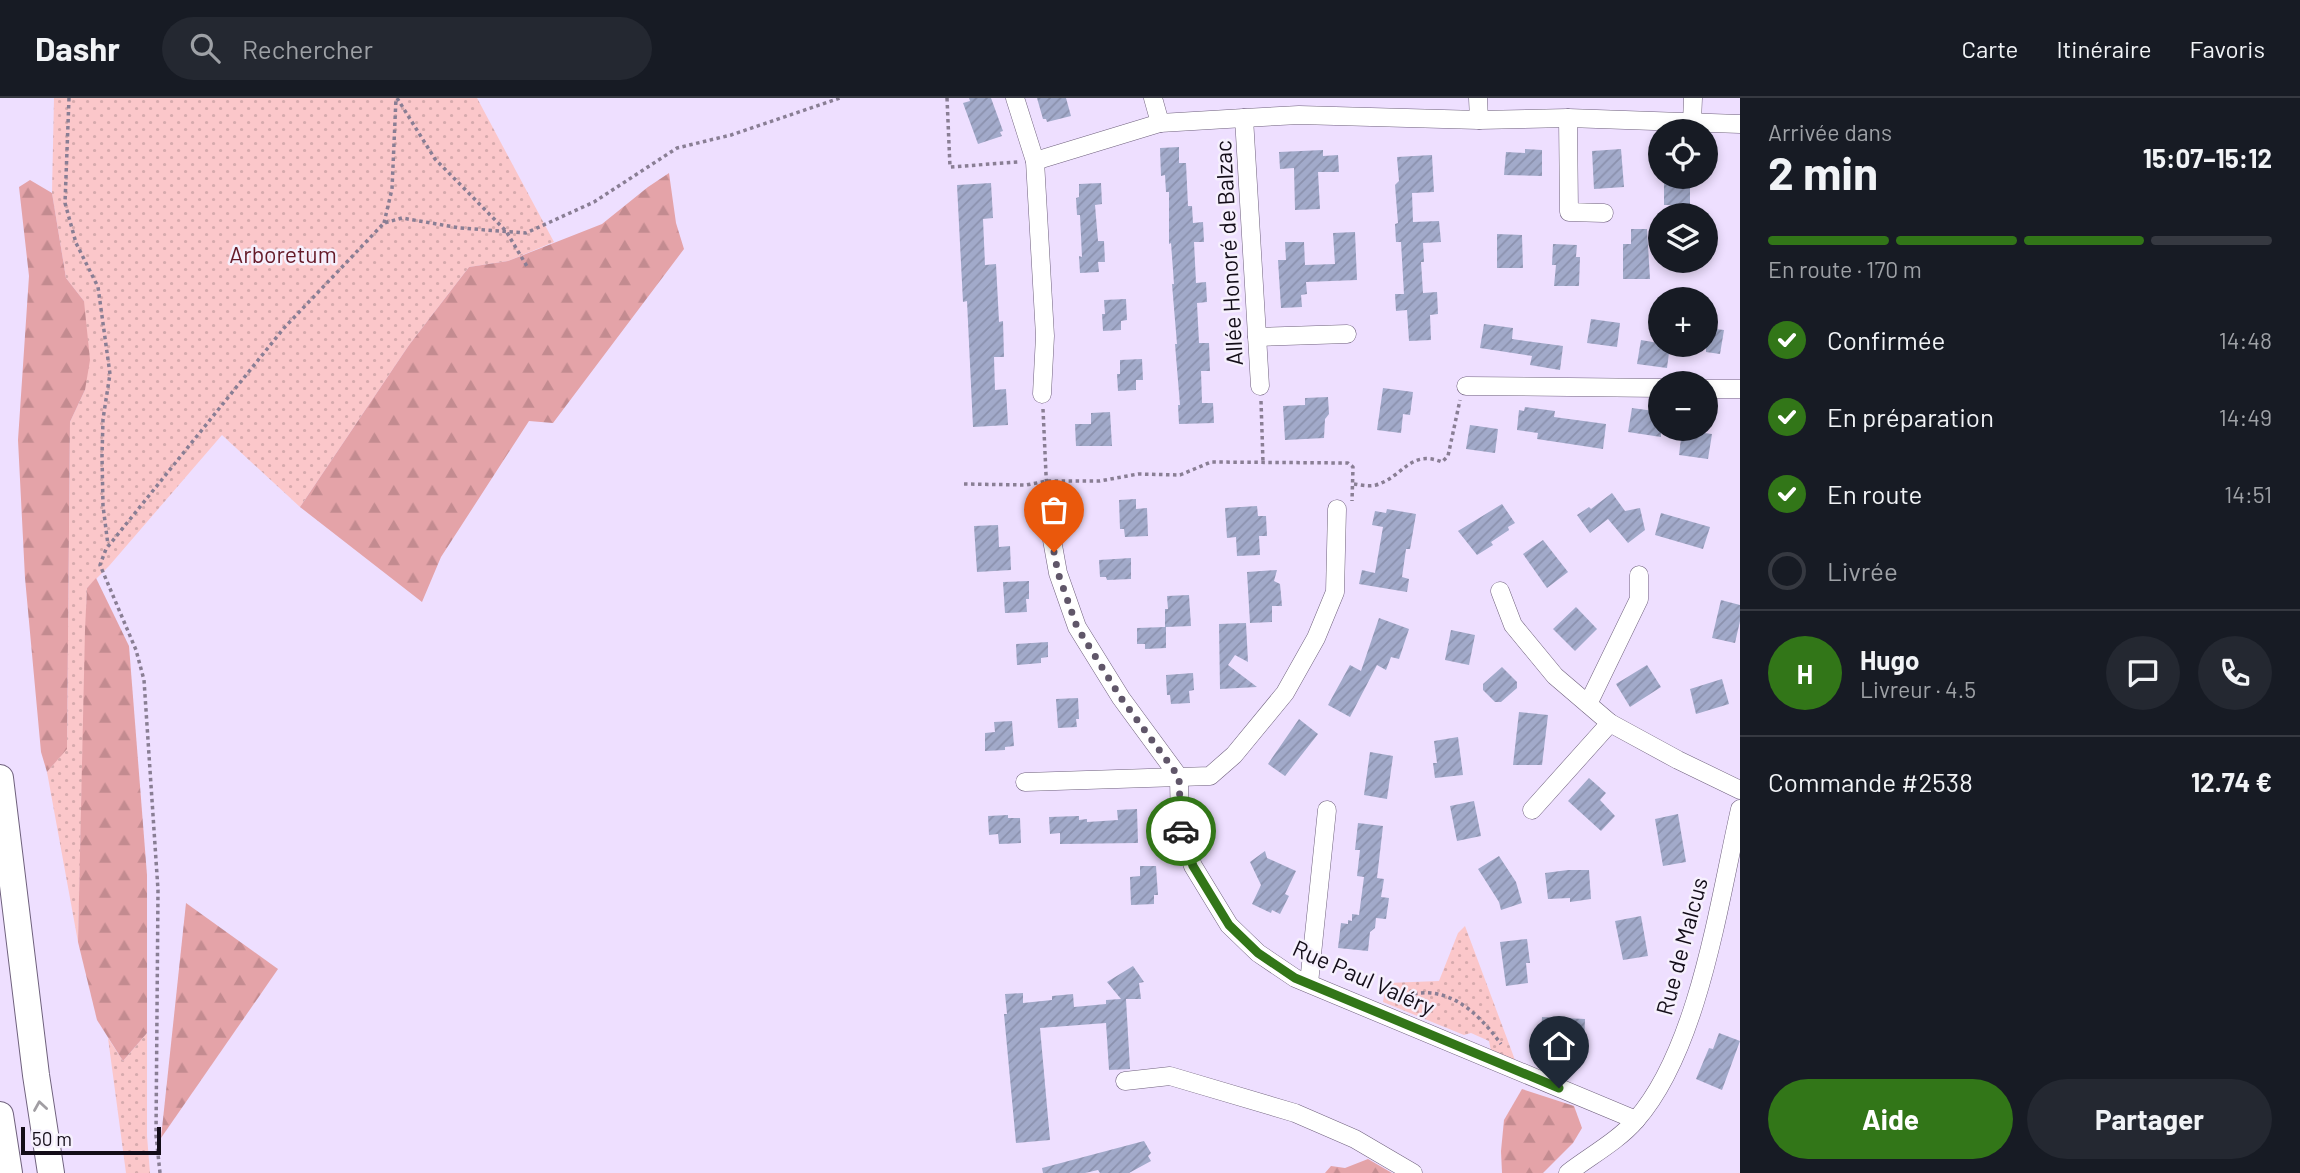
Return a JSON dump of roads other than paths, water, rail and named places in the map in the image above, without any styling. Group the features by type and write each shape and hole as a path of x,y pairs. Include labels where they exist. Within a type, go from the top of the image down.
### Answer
{"highway":[{"path":"0,778 36,1075 51,1173"},
{"path":"0,1115 9,1173"}],"street":[{"path":"1014,98 1035,161 1045,336 1042,394"},
{"path":"1153,98 1160,123"},
{"path":"1478,98 1479,120"},
{"path":"1692,119 1693,98"},
{"path":"1035,161 1160,123 1299,115 1479,120 1568,118 1648,121"},
{"name":"Allée Honoré de Balzac","path":"1244,118 1260,386"},
{"path":"1568,118 1569,212 1604,213"},
{"path":"1718,123 1740,124"},
{"path":"1257,337 1348,334"},
{"path":"1466,386 1648,388"},
{"path":"1718,389 1740,389"},
{"path":"1025,782 1210,776 1234,755 1285,693 1316,638 1335,592 1337,509"},
{"path":"1047,512 1058,573 1077,627 1121,698 1179,777"},
{"path":"1588,704 1639,599 1639,575"},
{"path":"1500,591 1513,625 1555,677 1610,723 1678,761 1740,790"},
{"path":"1532,810 1610,723"},
{"name":"Rue Paul Valéry","path":"1179,777 1181,830 1193,866 1229,925 1258,953 1295,978 1634,1122"},
{"name":"Rue de Malcus","path":"1568,1173 1634,1122 1667,1073 1701,982 1740,809"},
{"path":"1309,984 1326,810"},
{"path":"1125,1081 1170,1076 1295,1113 1355,1139 1413,1173"}],"park label":[{"name":"Arboretum","path":"283,254"}]}
